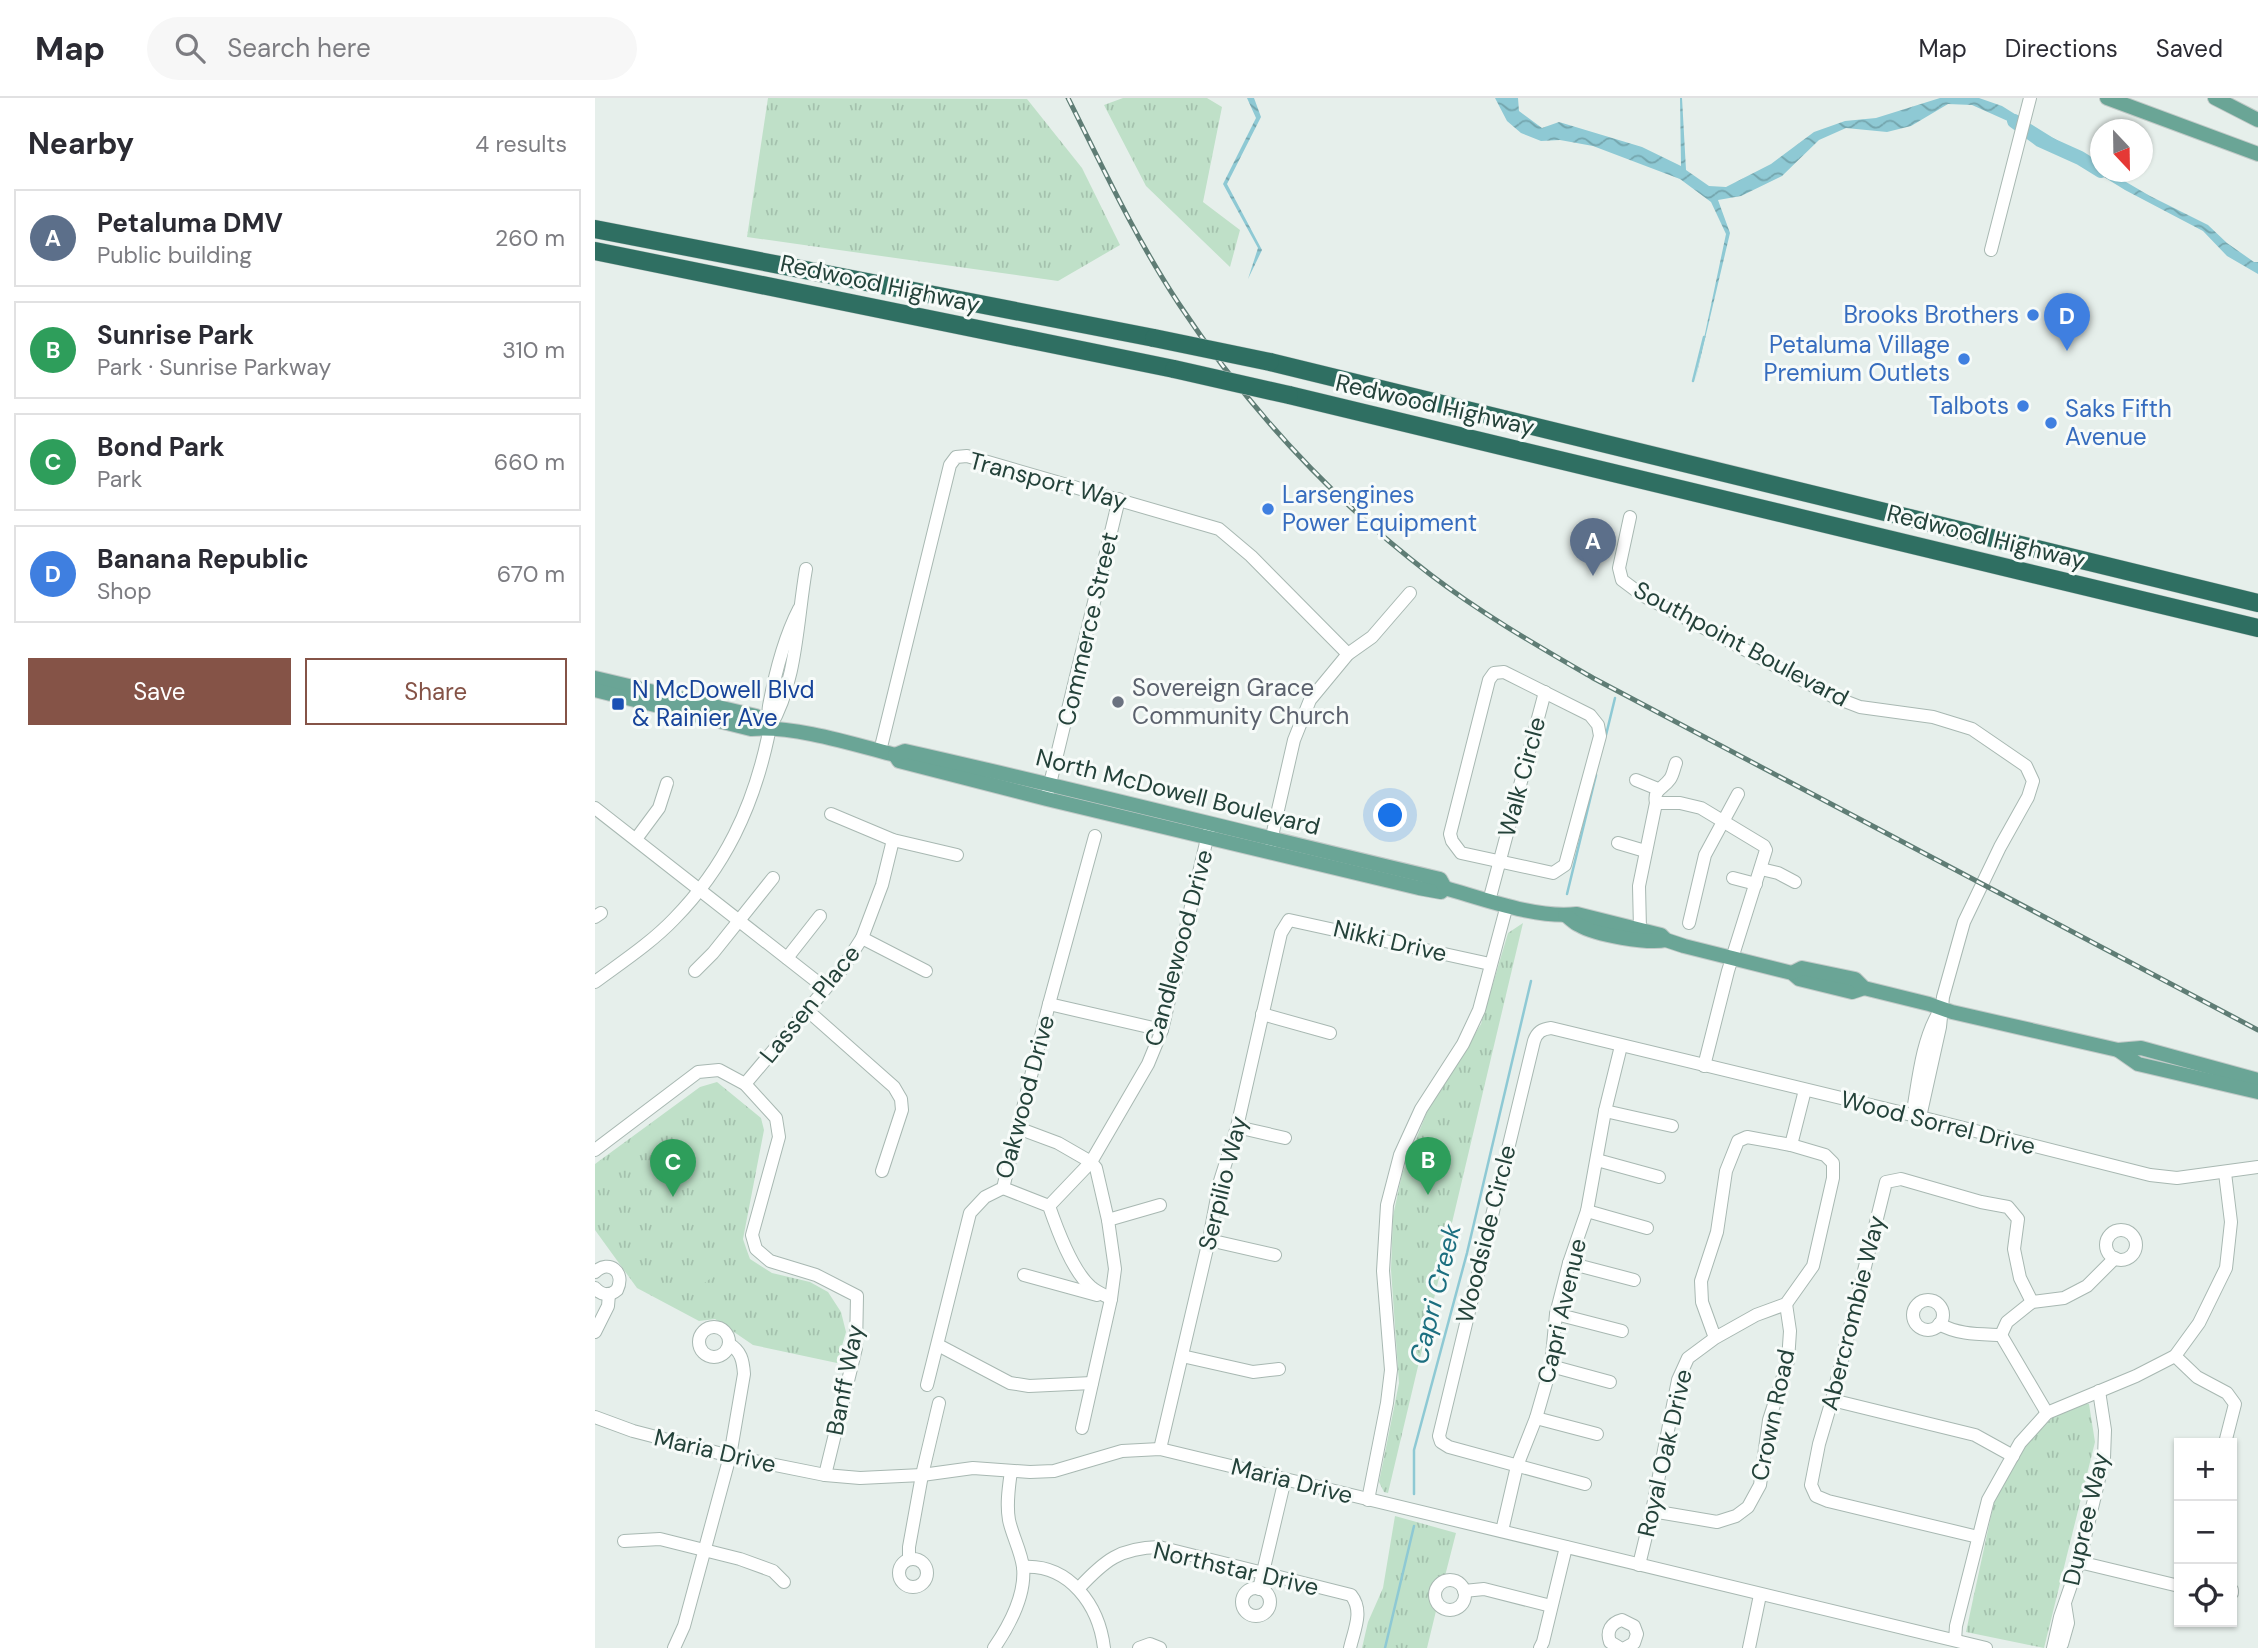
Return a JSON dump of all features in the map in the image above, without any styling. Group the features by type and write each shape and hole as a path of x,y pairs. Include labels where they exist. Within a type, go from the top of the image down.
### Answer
{"highway":[{"name":"Redwood Highway","path":"595,229 1270,362 2258,603"},
{"name":"Redwood Highway","path":"595,251 1289,395 2258,628"}],"main road":[{"path":"2107,98 2258,154"},
{"path":"2215,98 2258,120"},
{"name":"North McDowell Boulevard","path":"595,678 756,716 770,727"},
{"name":"North McDowell Boulevard","path":"595,690 751,729 770,727 888,753 905,751 1051,783 1419,888 1441,892 1445,888 1507,905 1565,915 1577,914 1661,935 1667,940 1732,959 1792,973 1802,968 1855,979 1864,988 1941,1008 2118,1050 2141,1048 2258,1080"},
{"name":"North McDowell Boulevard","path":"888,753 899,761 1047,799 1209,830"},
{"name":"North McDowell Boulevard","path":"1565,915 1581,927 1654,943 1667,940"},
{"name":"North McDowell Boulevard","path":"2118,1050 2138,1064 2258,1092"}],"street":[{"path":"1991,250 2029,102"},
{"name":"Transport Way","path":"888,753 948,475 955,457 967,456 1219,529 1251,556 1348,654"},
{"name":"Commerce Street","path":"1047,799 1119,499"},
{"name":"Southpoint Boulevard","path":"1630,517 1619,568 1622,580 1642,595 1834,697 1860,707 1933,718 1972,729 2026,766 2033,780 2028,797 2000,847 1964,922 1916,1116"},
{"path":"595,982 674,919 727,852 753,794 770,727 780,711 795,649 806,569"},
{"path":"1270,846 1294,740 1307,705 1348,654 1372,637 1409,593"},
{"path":"1504,672 1590,715 1598,725 1600,736 1565,866 1553,873 1499,862 1461,853 1450,834 1489,680 1494,673 1504,672"},
{"name":"Walk Circle","path":"1489,901 1545,692"},
{"path":"1640,929 1639,886 1655,798 1658,789 1670,779 1676,762"},
{"path":"1636,780 1658,789"},
{"path":"636,839 659,808 667,783"},
{"path":"1689,923 1705,855 1738,794"},
{"path":"1656,803 1680,803 1701,808 1764,846 1766,855 1732,959 1704,1066"},
{"path":"595,808 825,988"},
{"path":"831,814 893,840 957,855"},
{"name":"Candlewood Drive","path":"1049,1206 1091,1162 1148,1064 1162,1030 1209,830"},
{"name":"Oakwood Drive","path":"927,1385 970,1213 985,1198 1003,1188 1095,836"},
{"name":"Lassen Place","path":"745,1084 862,939 882,886 893,840"},
{"path":"1618,843 1645,851"},
{"path":"1761,869 1795,881"},
{"path":"695,971 740,921 773,878"},
{"path":"1733,878 1756,884"},
{"path":"1368,1500 1391,1370 1383,1271 1387,1205 1400,1155 1421,1109 1463,1044 1479,1010 1507,905"},
{"path":"787,958 820,916"},
{"name":"Nikki Drive","path":"1289,920 1490,964"},
{"name":"Serpilio Way","path":"1160,1449 1209,1240 1220,1181 1237,1127 1281,933 1289,920"},
{"path":"862,939 926,971"},
{"path":"1049,1004 1162,1030"},
{"path":"807,1010 894,1087 901,1099 902,1110 882,1171"},
{"path":"1262,1014 1330,1033"},
{"name":"Woodside Circle","path":"1517,1466 1449,1447 1441,1442 1439,1436 1510,1136 1537,1034 1543,1029 1551,1028 1621,1046"},
{"name":"Wood Sorrel Drive","path":"1621,1046 2150,1175 2177,1178 2258,1167"},
{"name":"Capri Avenue","path":"1502,1531 1517,1466 1536,1418 1551,1366 1556,1314 1569,1263 1587,1211 1605,1111 1621,1046"},
{"name":"Banff Way","path":"595,1150 698,1072 719,1070 745,1084 776,1118 779,1137 752,1234 756,1249 770,1261 815,1275 857,1296 856,1348 825,1475"},
{"path":"1791,1145 1805,1090"},
{"path":"1605,1111 1672,1126"},
{"path":"1237,1127 1285,1138"},
{"path":"1018,1128 1058,1143 1091,1162 1096,1168 1108,1220 1115,1269 1082,1428"},
{"path":"1714,1338 1702,1302 1701,1281 1717,1232 1726,1171 1738,1141 1747,1137 1825,1155 1833,1163 1833,1178 1813,1266 1786,1304"},
{"path":"1597,1160 1659,1177"},
{"path":"1955,1640 1962,1631 1968,1601 1965,1589 1988,1500 2020,1443 2047,1413 2136,1376 2175,1356 2199,1323 2225,1273 2231,1222 2225,1173"},
{"name":"Abercrombie Way","path":"1978,1537 1828,1501 1816,1496 1811,1485 1886,1182 1901,1179 2008,1207 2013,1211 2018,1219 2014,1249 2020,1278 2032,1302"},
{"path":"1003,1188 1049,1206 1061,1239 1090,1287 1111,1298"},
{"path":"1108,1220 1160,1205"},
{"path":"1587,1211 1647,1228"},
{"path":"1209,1240 1275,1255"},
{"path":"2001,1335 2007,1322 2032,1302 2064,1298 2087,1286 2115,1258"},
{"path":"1569,1263 1634,1280"},
{"path":"595,1272 606,1266 618,1272 620,1285 609,1294 600,1293 595,1288"},
{"path":"1024,1275 1111,1298"},
{"path":"595,1332 608,1306 609,1294"},
{"name":"Royal Oak Drive","path":"1639,1565 1678,1380 1688,1358 1714,1338 1756,1315 1786,1304"},
{"name":"Crown Road","path":"1652,1511 1717,1522 1735,1516 1748,1507 1760,1485 1769,1420 1788,1361 1790,1331 1786,1304"},
{"path":"1556,1314 1622,1331"},
{"path":"1939,1324 1950,1331 1966,1334 2001,1335"},
{"path":"2001,1335 2047,1413"},
{"path":"678,1647 730,1456 744,1374 743,1360 737,1349 729,1344"},
{"path":"938,1345 1010,1383 1029,1386 1092,1383"},
{"path":"1182,1356 1253,1372 1279,1369"},
{"path":"2175,1356 2197,1377 2227,1394 2235,1404 2226,1438"},
{"path":"1551,1366 1610,1382"},
{"name":"Dupree Way","path":"2053,1648 2064,1604 2079,1562 2104,1458 2105,1430 2099,1391"},
{"path":"1832,1401 1975,1435 2013,1456"},
{"path":"909,1559 922,1475 939,1403"},
{"name":"Maria Drive","path":"595,1417 633,1431 730,1456 825,1475 860,1478 922,1475 972,1468 1054,1471 1122,1451 1160,1449 1986,1648"},
{"path":"1536,1418 1597,1434"},
{"path":"1517,1466 1585,1485"},
{"path":"994,1648 1017,1605 1023,1567 1008,1518 1011,1471"},
{"path":"1259,1589 1285,1479"},
{"path":"624,1541 660,1539 705,1550 773,1571 784,1582"},
{"name":"Northstar Drive","path":"1079,1588 1114,1556 1137,1548 1159,1547 1351,1595 1357,1602 1358,1611 1350,1648"},
{"path":"1540,1648 1566,1547"},
{"path":"2079,1562 2174,1585"},
{"path":"1023,1567 1051,1570 1079,1588 1102,1634 1104,1648"},
{"path":"1464,1591 1483,1589 1551,1606"},
{"path":"1749,1648 1760,1595"},
{"name":"Dupree Way","path":"2060,1648 2068,1623 2064,1604"},
{"path":"1139,1648 1150,1644 1160,1648"}],"green space":[{"path":"768,98 1027,99 1082,168 1120,245 1058,281 747,237"},
{"path":"1123,98 1207,98 1222,107 1203,202 1240,230 1230,267 1146,186 1104,105"},
{"path":"1523,923 1388,1493 1384,1492 1379,1482 1399,1383 1391,1270 1393,1216 1402,1174 1429,1107 1481,1024 1508,933"},
{"path":"717,1082 761,1118 764,1130 743,1239 750,1259 772,1273 810,1282 828,1292 841,1312 846,1332 837,1363 753,1345 715,1319 699,1321 637,1288 595,1230 595,1164 700,1087"},
{"path":"710,1256 721,1271 696,1289 685,1274"},
{"path":"2081,1403 2089,1404 2095,1442 2044,1648 1966,1632 1994,1502 2024,1447 2056,1414"},
{"path":"1395,1516 1456,1533 1445,1576 1432,1587 1430,1595 1436,1611 1427,1648 1362,1648 1368,1622 1383,1588"}],"water":[{"path":"1247,98 1254,98 1261,117 1227,184 1262,250 1248,279 1258,248 1223,184 1256,118"},
{"path":"1495,98 1518,98 1519,111 1542,128 1559,122 1642,147 1681,166 1682,98 1686,170 1709,186 1726,187 1771,164 1814,132 1845,121 1876,118 1940,98 1979,98 2002,106 2090,161 2090,168 2046,138 1972,105 1948,104 1911,126 1887,132 1846,128 1819,140 1782,176 1741,196 1718,200 1730,233 1695,381 1726,234 1711,202 1680,179 1593,146 1560,140 1541,141 1521,133 1507,121"},
{"path":"2112,182 2126,182 2208,225 2227,243 2258,262 2258,274 2227,256 2203,231"}],"waterway":[{"path":"2014,121 2040,140 2090,164"},
{"name":"Capri Creek","path":"1693,381 1704,337"},
{"name":"Capri Creek","path":"1606,735 1615,698"},
{"name":"Capri Creek","path":"1567,894 1596,775"},
{"name":"Capri Creek","path":"1414,1494 1414,1450 1467,1253 1531,981"},
{"name":"Capri Creek","path":"1385,1648 1414,1526"}],"railway":[{"path":"1068,98 1148,254 1179,304 1233,379 1326,483 1360,516 1431,575 1490,616 1593,678 2258,1030"}],"place":[{"name":"Brooks Brothers","path":"2033,315"},
{"name":"Banana Republic","path":"2067,351"},
{"name":"Petaluma Village Premium Outlets","path":"1964,359"},
{"name":"Talbots","path":"2023,406"},
{"name":"Saks Fifth Avenue","path":"2051,423"},
{"name":"Larsengines Power Equipment","path":"1268,509"},
{"name":"Petaluma DMV","path":"1593,576"},
{"name":"Sovereign Grace Community Church","path":"1118,702"},
{"name":"N McDowell Blvd & Rainier Ave","path":"618,704"},
{"name":"Sunrise Park","path":"1428,1195"},
{"name":"Bond Park","path":"673,1197"}]}
